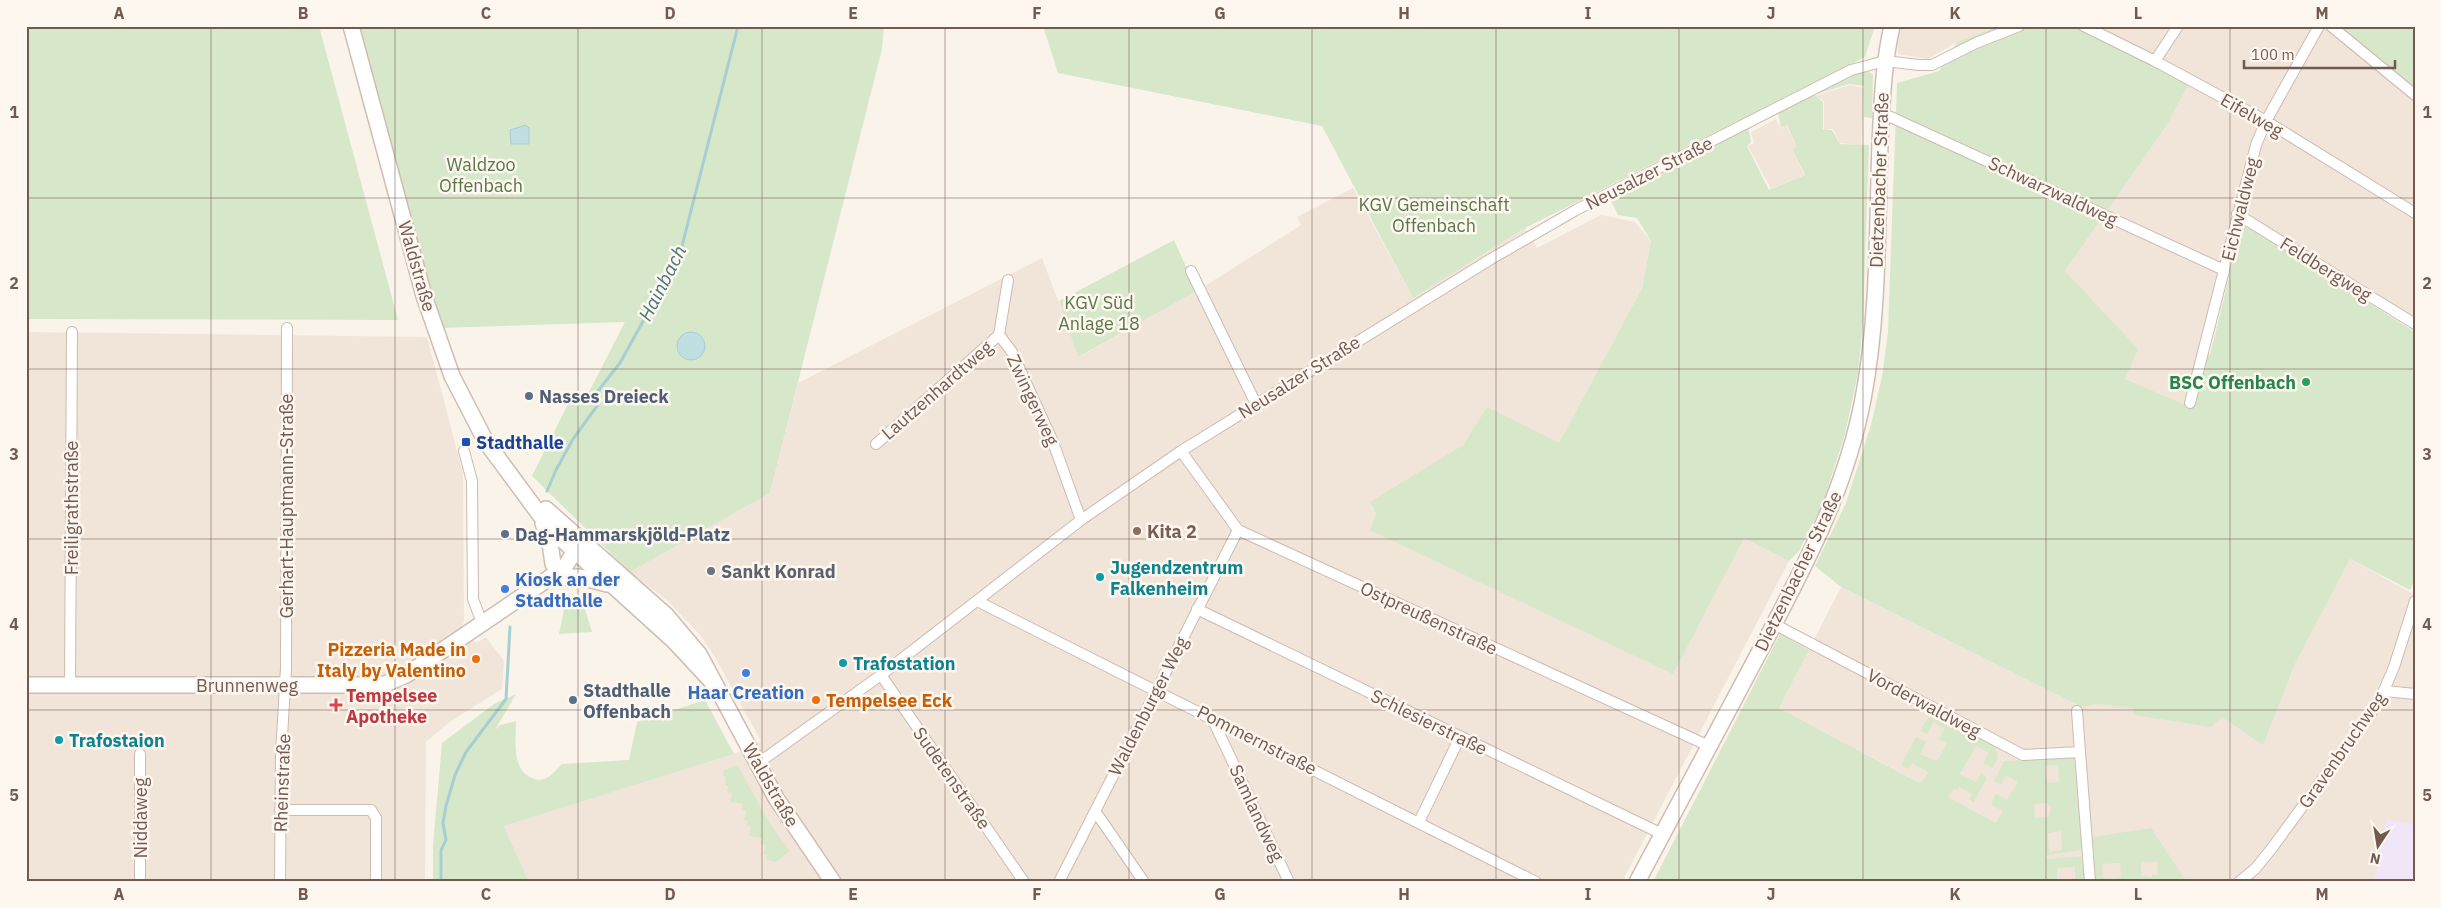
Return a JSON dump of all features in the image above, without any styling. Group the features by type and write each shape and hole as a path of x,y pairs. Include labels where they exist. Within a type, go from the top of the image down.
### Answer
{"main road":[{"name":"Waldstraße","path":"350,26 424,296 446,362 460,394 486,442 540,515 576,544 596,554 650,601 686,637 699,654 779,802 833,882"},
{"name":"Dietzenbacher Straße","path":"1637,882 1814,545 1835,498 1854,440 1863,401 1873,320 1885,61 1892,26"},
{"name":"Waldstraße","path":"522,489 576,544 613,586 674,641 714,684"},
{"path":"540,515 550,543 553,564"},
{"path":"545,580 553,564 576,544"},
{"path":"484,623 566,566 576,544"},
{"path":"545,580 568,576 580,577 613,586"},
{"name":"Brunnenweg","path":"26,685 369,685 390,682 417,668 484,623"}],"street":[{"path":"1885,61 1919,66 1932,65 1976,43 2019,26"},
{"name":"Eifelweg","path":"2084,26 2155,61 2266,121 2415,213"},
{"path":"2155,61 2178,26"},
{"name":"Eichwaldweg","path":"2190,403 2256,145 2266,121 2319,26"},
{"path":"2331,26 2415,95"},
{"name":"Neusalzer Straße","path":"757,764 881,675 1081,520 1181,450 1491,259 1576,210 1851,70 1885,61"},
{"name":"Schwarzwaldweg","path":"1882,113 2224,270"},
{"name":"Feldbergweg","path":"2237,214 2415,324"},
{"path":"1191,271 1256,404"},
{"name":"Zwingerweg","path":"1008,280 999,336 1012,352 1053,442 1081,520"},
{"name":"Gerhart-Hauptmann-Straße","path":"284,684 286,668 287,328"},
{"name":"Freiligrathstraße","path":"70,685 72,332"},
{"name":"Lautzenhardtweg","path":"876,444 999,336"},
{"name":"Ostpreußenstraße","path":"1181,450 1238,530 1709,746"},
{"path":"464,452 472,481 472,599 478,615 484,623"},
{"name":"Waldenburger Weg","path":"1059,882 1238,530"},
{"name":"Pommernstraße","path":"978,601 1536,882"},
{"name":"Gravenbruchweg","path":"2239,882 2255,869 2272,848 2385,691 2415,601"},
{"name":"Schlesierstraße","path":"1197,609 1662,834"},
{"name":"Vorderwaldweg","path":"1774,624 2023,755 2080,752"},
{"name":"Sudetenstraße","path":"881,675 1024,882"},
{"name":"Rheinstraße","path":"280,882 284,684"},
{"path":"2385,691 2415,694"},
{"path":"2078,711 2090,882"},
{"name":"Samlandweg","path":"1212,718 1289,882"},
{"path":"1419,822 1460,737"},
{"name":"Niddaweg","path":"140,754 140,882"},
{"path":"280,810 371,810 376,818 376,882"},
{"path":"1095,811 1144,882"}],"shaded area":[{"path":"1901,26 1998,26 1957,42 1928,59 1898,54 1897,45"},
{"path":"2097,26 2339,26 2415,91 2415,320 2234,211 2185,406 2125,379 2065,271 2167,125 2191,77"},
{"path":"1850,85 1864,88 1861,145 1840,143 1833,129 1824,129 1824,101 1815,96"},
{"path":"1776,119 1781,129 1786,125 1797,147 1792,149 1804,175 1771,189 1748,146 1754,143 1751,132"},
{"path":"1353,188 1413,298 1525,228 1537,248 1601,215 1635,222 1651,241 1642,288 1559,443 1467,441 1456,451 1371,506 1376,514 1370,530 1744,538 1789,561 1622,882 529,882 504,826 734,754 761,741 715,657 700,635 667,600 630,572 770,493 798,383 1042,258 1079,357 1197,291 1301,225 1297,217"},
{"path":"26,332 427,337 463,473 464,622 462,625 476,643 486,637 504,661 502,689 451,721 426,742 425,882 26,882"},
{"path":"2350,559 2415,595 2415,882 2054,882 1996,823 1779,708 1841,587 2082,707 2098,703 2274,716 2295,664"},
{"path":"2386,819 2415,825 2415,882 2374,882"}],"green space":[{"path":"26,26 319,26 398,320 26,319"},
{"name":"Waldzoo Offenbach","path":"360,26 884,26 882,49 770,493 630,572 532,476 570,400 589,392 625,322 440,328"},
{"name":"KGV Gemeinschaft Offenbach","path":"1043,26 1875,26 1865,57 1525,228 1413,298 1322,126 1058,73"},
{"path":"1998,26 2097,26 2192,77 2167,125 2065,271 2138,349 2125,379 2192,408 2204,354 2210,355 2241,228 2246,225 2415,332 2415,579 2410,590 2294,530 2350,559 2295,664 2263,745 2222,717 2211,727 2134,715 2133,708 2098,704 2082,707 1841,587 1815,566 1846,503 1871,425 1882,377 1888,332 1897,83 1939,71 1957,42"},
{"path":"2339,26 2415,26 2415,91"},
{"path":"1864,70 1873,74 1872,118 1864,117 1864,86 1849,84 1814,95 1823,102 1823,129 1832,130 1840,144 1869,145 1863,321 1858,373 1845,434 1822,506 1799,551 1789,561 1744,538 1673,674 1370,530 1376,514 1370,502 1463,445 1487,407 1559,443 1642,288 1651,241 1637,218 1618,215 1611,201 1748,127 1751,142 1747,146 1769,190 1805,175 1792,149 1797,147 1787,125 1781,128 1778,113 1833,82 1836,84"},
{"name":"KGV Süd Anlage 18","path":"1174,240 1197,291 1078,357 1059,301"},
{"path":"581,597 592,632 559,634 566,600"},
{"path":"1780,634 1809,650 1779,708 1916,781 1922,783 1928,772 1912,763 1908,769 1901,765 1916,737 1926,742 1920,754 1937,761 1947,743 1939,739 1945,729 1934,722 1927,734 1920,731 1928,718 1938,716 1995,746 1998,757 1993,768 1983,764 1989,753 1976,746 1960,774 1976,782 1982,772 1987,778 1974,802 1969,799 1972,794 1959,787 1957,790 1954,788 1948,797 1996,823 2003,811 1991,805 1996,794 2007,800 2018,782 2006,775 2001,785 1994,781 2004,761 2074,758 2082,848 2080,850 2046,855 2047,859 2082,856 2085,882 1653,882","holes":["2058,765 2059,782 2047,783 2045,766","2048,803 2048,806 2051,806 2049,817 2035,818 2034,804","2061,831 2062,850 2049,852 2048,833","2075,867 2075,879 2057,880 2057,868"]},
{"path":"516,694 495,730 500,725 516,721 515,744 517,759 524,772 534,779 541,780 546,778 562,764 629,760 637,722 705,700 734,754 504,826 529,882 433,882 433,845 442,743 494,704"},
{"path":"738,766 770,824 790,851 776,862 766,860 767,855 764,854 766,845 761,844 762,838 749,836 751,827 746,826 748,821 744,820 746,811 742,809 743,804 730,802 732,793 727,792 728,786 725,785 726,777 723,776 724,770"},
{"path":"2151,828 2186,881 2094,882 2092,837","holes":["2141,862 2157,862 2158,875 2152,875 2152,877 2141,876","2120,863 2121,877 2115,879 2103,878 2102,864"]}],"water":[{"path":"526,125 529,128 529,144 511,144 510,130"},
{"path":"691,332 701,336 705,346 701,356 691,360 681,356 677,346 681,336"}],"waterway":[{"name":"Hainbach","path":"547,491 573,439 597,406 598,391 620,363 680,254 738,26"},
{"name":"Hainbach","path":"441,882 441,850 446,840 443,823 446,806 455,775 466,752 506,699 510,627"}],"place":[{"name":"BSC Offenbach","path":"2306,382"},
{"name":"Nasses Dreieck","path":"529,396"},
{"name":"Stadthalle","path":"466,442"},
{"name":"Kita 2","path":"1137,531"},
{"name":"Dag-Hammarskjöld-Platz","path":"505,534"},
{"name":"Sankt Konrad","path":"711,571"},
{"name":"Jugendzentrum Falkenheim","path":"1100,577"},
{"name":"Kiosk an der Stadthalle","path":"505,589"},
{"name":"Pizzeria Made in Italy by Valentino","path":"476,659"},
{"name":"Trafostation","path":"843,663"},
{"name":"Haar Creation","path":"746,673"},
{"name":"Stadthalle Offenbach","path":"573,700"},
{"name":"Tempelsee Eck","path":"816,700"},
{"name":"Tempelsee Apotheke","path":"336,705"},
{"name":"Trafostaion","path":"59,740"}]}
